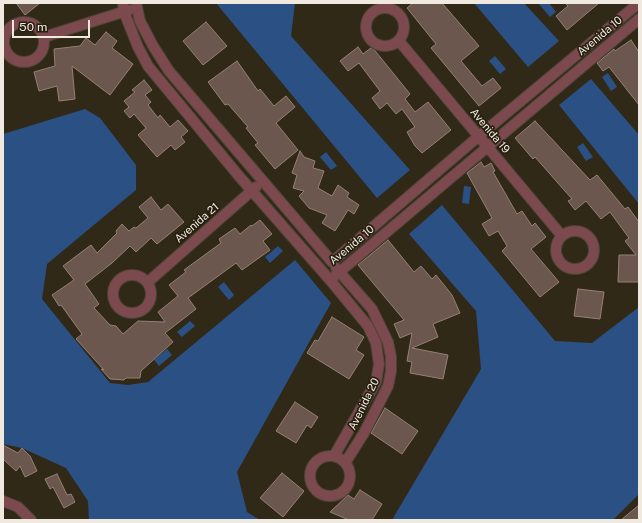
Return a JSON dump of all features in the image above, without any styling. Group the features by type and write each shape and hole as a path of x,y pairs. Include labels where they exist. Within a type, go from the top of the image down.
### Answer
{"street":[{"name":"Avenida 10","path":"137,6 140,20 153,46 169,71 262,182 332,262 555,72 627,7 639,3"},
{"path":"44,37 123,8 137,6"},
{"path":"627,7 639,20"},
{"name":"Avenida 10","path":"123,8 138,47 148,66 252,191 330,280 487,146 639,20"},
{"path":"19,22 27,22 34,25 40,30 44,37 44,45 41,53 29,62 13,60 7,54 4,47 6,31 19,22"},
{"name":"Avenida 19","path":"399,41 562,236"},
{"path":"555,72 564,82"},
{"name":"Avenida 21","path":"148,282 262,182"},
{"path":"407,198 415,208"},
{"path":"321,271 332,262"},
{"name":"Avenida 20","path":"332,262 372,309 388,342 391,357 391,370 388,386 364,432 345,463"},
{"name":"Avenida 20","path":"330,280 368,326 376,343 378,364 376,382 334,456"},
{"path":"334,456 345,463 350,475 349,482 346,487 335,495 322,494 312,485 310,473 312,466 316,461 322,458 334,456"},
{"path":"3,501 18,507 31,520"}],"water":[{"path":"216,3 295,3 291,36 410,170 377,198"},
{"path":"474,3 524,3 559,41 528,67"},
{"path":"549,3 556,12 550,17 539,4"},
{"path":"495,56 506,69 500,74 489,61"},
{"path":"608,73 617,87 611,91 602,77"},
{"path":"591,79 639,135 639,204 559,105"},
{"path":"85,109 100,118 136,165 136,190 47,264 42,299 110,383 128,385 148,382 295,260 331,303 237,472 247,512 260,520 89,520 88,501 66,468 22,448 3,444 3,134"},
{"path":"583,143 593,157 586,161 577,147"},
{"path":"326,152 337,166 331,170 320,157"},
{"path":"464,186 471,187 469,204 462,203"},
{"path":"442,205 555,341 592,343 639,307 639,494 613,520 392,520 481,369 476,311 409,234"},
{"path":"278,246 283,251 270,263 265,257"},
{"path":"224,282 234,295 229,300 218,287"},
{"path":"190,321 195,326 182,337 177,332"},
{"path":"167,349 172,355 159,366 154,360"}],"building":[{"path":"16,3 40,3 25,15"},
{"path":"413,3 442,3 479,46 461,61 482,86 493,78 501,88 479,106 431,48 436,44 407,8"},
{"path":"565,3 599,3 567,30 556,16 568,6"},
{"path":"206,22 227,46 203,65 183,41"},
{"path":"106,32 117,41 112,48 133,64 110,95 72,66 75,99 59,101 57,86 39,91 34,72 55,66 54,49 80,46 86,38 95,45"},
{"path":"631,40 639,52 639,105 609,67 603,71 597,63 614,49 615,51"},
{"path":"358,47 363,54 372,47 410,94 405,99 415,112 428,102 451,130 422,153 415,146 407,132 415,127 402,109 396,114 387,103 380,109 372,98 380,91 359,63 348,71 340,61"},
{"path":"237,61 258,91 260,89 274,106 286,96 295,107 276,123 298,150 275,169 255,145 258,143 246,128 248,127 228,104 225,105 208,82"},
{"path":"144,80 152,90 145,95 151,102 148,105 158,118 160,115 170,127 178,120 188,131 181,137 185,142 175,150 171,145 157,157 138,135 146,128 134,114 130,118 124,111 129,107 124,101 135,92 132,90"},
{"path":"535,121 590,180 597,175 625,209 628,207 639,222 639,282 618,282 619,255 636,255 625,241 629,238 610,212 601,219 586,201 575,210 568,201 572,199 535,157 533,159 515,138"},
{"path":"300,151 304,157 315,161 313,168 324,171 318,188 332,196 338,185 349,193 347,197 359,205 354,214 348,210 335,231 322,223 327,215 309,208 299,196 304,191 293,188 297,175 292,173"},
{"path":"481,162 484,167 491,163 495,171 493,172 517,214 522,211 532,226 535,223 546,237 531,249 559,282 540,297 502,251 507,246 498,231 489,236 482,224 492,218 467,173"},
{"path":"151,197 161,210 168,204 184,222 157,244 151,238 136,252 130,246 112,263 85,284 99,304 94,308 110,325 116,326 123,334 138,321 165,322 158,312 178,296 169,285 186,272 184,270 221,243 219,239 235,228 240,234 260,220 272,234 263,241 270,250 242,270 236,263 188,298 196,309 165,333 173,342 141,371 140,378 126,378 124,380 110,379 101,369 104,370 76,339 82,334 52,295 74,280 63,266 91,245 97,253 117,233 116,231 122,224 129,231 134,227 136,228 148,218 139,207"},
{"path":"388,240 414,272 421,266 432,279 436,275 452,295 460,313 433,324 438,337 412,348 448,355 443,379 410,373 412,362 407,361 412,333 400,338 394,324 404,320 358,265"},
{"path":"578,289 604,292 600,319 574,316"},
{"path":"332,317 364,337 356,350 364,355 349,379 307,353 315,340 318,341"},
{"path":"295,402 318,417 311,428 307,425 296,443 276,431"},
{"path":"385,408 418,431 402,454 371,433"},
{"path":"3,445 18,453 22,448 30,456 37,471 25,477 20,466 16,471 3,459"},
{"path":"282,473 304,491 283,517 260,498"},
{"path":"57,474 67,495 71,494 75,502 64,508 53,487 50,489 45,479"},
{"path":"360,490 382,504 372,520 349,520 330,512 348,495 354,499"},
{"path":"639,505 639,520 621,520"}]}
